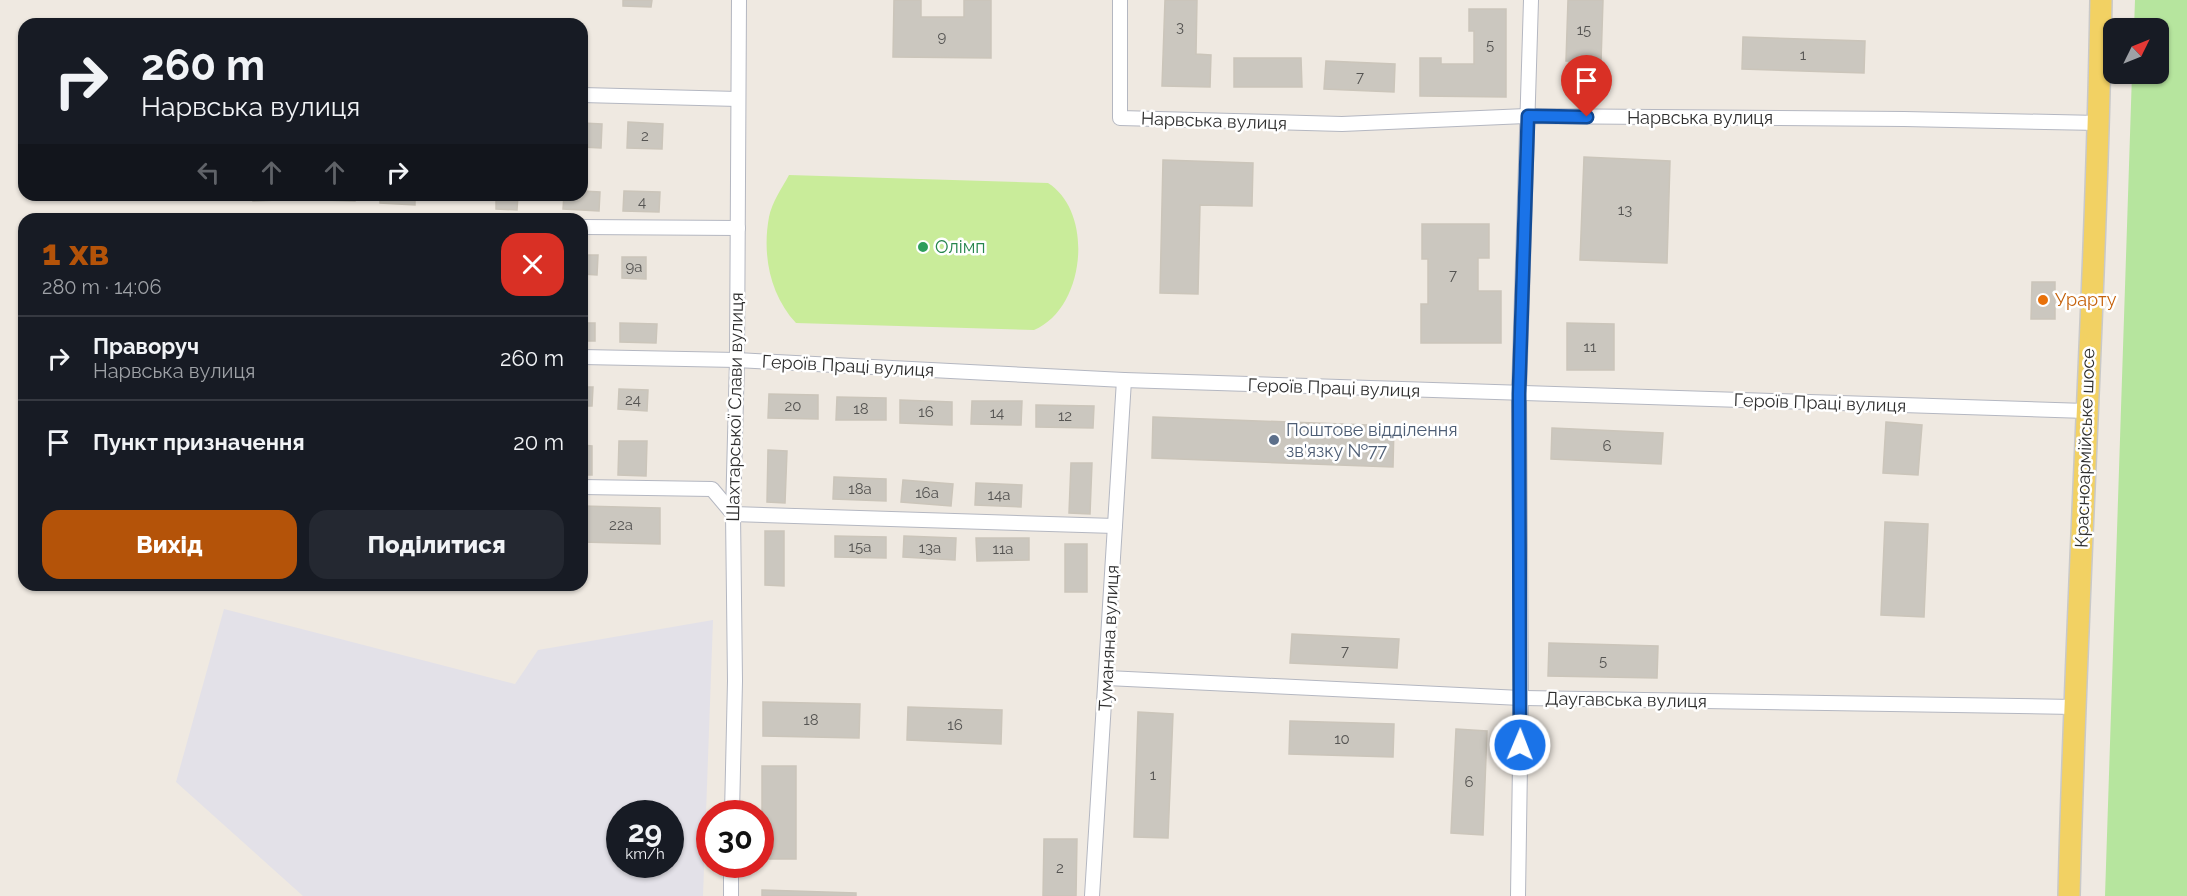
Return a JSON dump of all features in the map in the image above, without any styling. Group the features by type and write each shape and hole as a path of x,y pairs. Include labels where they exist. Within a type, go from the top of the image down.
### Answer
{"main road":[{"name":"Красноармійське шосе","path":"2069,896 2074,707 2099,123 2101,0"}],"street":[{"name":"Шахтарської Слави вулиця","path":"732,800 739,0"},
{"name":"Нарвська вулиця","path":"1120,0 1120,118 1342,124 1528,116 2099,123"},
{"path":"1518,891 1521,698 1519,394 1531,0"},
{"path":"588,95 738,99"},
{"path":"588,227 738,228"},
{"name":"Героїв Праці вулиця","path":"588,357 737,360 1124,380 2086,411"},
{"name":"Туманяна вулиця","path":"1092,896 1124,380"},
{"path":"588,487 712,489 733,514 1115,526"},
{"name":"Даугавська вулиця","path":"1107,678 1521,698 2074,707"},
{"path":"731,878 731,896"}],"shaded area":[{"path":"224,609 515,684 538,650 713,620 706,800 696,800 696,878 704,878 703,896 303,896 176,782"}],"green space":[{"path":"2135,0 2187,0 2187,896 2105,896 2132,84 2169,84 2169,18 2134,18"},
{"name":"Олімп","path":"789,175 1048,183 1063,197 1073,216 1078,237 1078,260 1073,282 1064,302 1051,319 1034,330 796,323 787,312 774,287 767,246 770,211"}],"building":[{"path":"623,0 652,0 651,7 623,6"},
{"path":"894,0 921,0 921,17 964,17 964,0 991,0 991,58 893,57"},
{"path":"1165,0 1197,0 1196,54 1211,55 1210,87 1162,86"},
{"path":"1568,0 1603,0 1601,62 1566,61"},
{"path":"1469,9 1506,9 1506,97 1420,96 1420,58 1441,58 1441,64 1474,64 1474,31 1469,31"},
{"path":"1743,37 1865,41 1864,73 1742,69"},
{"path":"1234,58 1301,58 1302,87 1234,87"},
{"path":"1326,61 1395,64 1394,92 1324,89"},
{"path":"628,122 663,124 662,149 627,148"},
{"path":"588,123 602,124 601,148 588,147"},
{"path":"1584,157 1670,161 1667,263 1580,260"},
{"path":"1163,160 1253,163 1252,206 1200,205 1198,294 1160,293"},
{"path":"588,191 600,192 599,211 563,209 564,201 588,201"},
{"path":"624,191 660,192 659,212 623,211"},
{"path":"380,201 415,201 415,205 380,203"},
{"path":"496,201 518,201 517,210 496,209"},
{"path":"1422,224 1489,224 1489,258 1478,258 1478,291 1501,291 1501,343 1421,343 1421,304 1428,304 1428,259 1422,259"},
{"path":"588,255 598,255 597,275 588,274"},
{"path":"622,257 646,257 646,279 622,278"},
{"name":"Урарту","path":"2032,282 2055,282 2055,319 2031,319"},
{"path":"588,323 595,323 595,341 588,341"},
{"path":"620,323 657,324 656,343 620,342"},
{"path":"1567,323 1614,324 1614,370 1567,370"},
{"path":"588,387 593,387 592,406 588,406"},
{"path":"619,389 648,390 647,411 618,409"},
{"path":"769,394 818,395 818,419 768,418"},
{"path":"837,397 886,398 886,420 836,420"},
{"path":"900,400 952,402 952,425 900,423"},
{"path":"972,401 1022,401 1021,425 971,424"},
{"path":"1036,405 1094,406 1093,428 1036,427"},
{"path":"1153,417 1394,426 1393,467 1152,458"},
{"path":"1886,422 1922,425 1918,475 1883,473"},
{"path":"1552,428 1663,433 1661,464 1551,459"},
{"path":"619,441 647,441 646,476 618,475"},
{"path":"588,446 592,446 592,475 588,475"},
{"path":"768,450 787,451 785,503 767,502"},
{"path":"1071,463 1092,463 1090,514 1069,513"},
{"path":"834,477 886,479 886,501 833,499"},
{"path":"903,480 953,484 951,506 901,502"},
{"path":"976,483 1022,485 1021,507 975,505"},
{"path":"588,506 660,508 660,544 588,542"},
{"path":"1885,522 1928,524 1924,617 1881,615"},
{"path":"765,531 784,531 784,586 765,585"},
{"path":"835,536 886,537 886,558 835,557"},
{"path":"904,536 956,538 955,560 903,557"},
{"path":"976,538 1029,538 1029,560 977,561"},
{"path":"1065,544 1087,544 1087,592 1065,592"},
{"path":"1292,634 1399,639 1397,668 1290,663"},
{"path":"1549,643 1658,646 1657,678 1548,676"},
{"path":"763,702 860,704 859,738 763,736"},
{"path":"908,707 1002,710 1001,744 907,740"},
{"path":"1138,712 1173,714 1168,838 1134,837"},
{"path":"1290,721 1394,724 1393,757 1289,754"},
{"path":"1456,729 1487,731 1483,835 1451,833"},
{"path":"762,766 796,766 796,859 774,859 774,800 762,800"},
{"path":"1044,839 1077,839 1076,896 1043,896"},
{"path":"762,890 856,893 856,896 762,896"}],"place":[{"name":"Олімп","path":"923,247"},
{"name":"Урарту","path":"2043,300"},
{"name":"Поштове відділення зв'язку №77","path":"1274,440"}],"route":[{"path":"1520,745 1519,394 1528,116 1587,117"}]}
